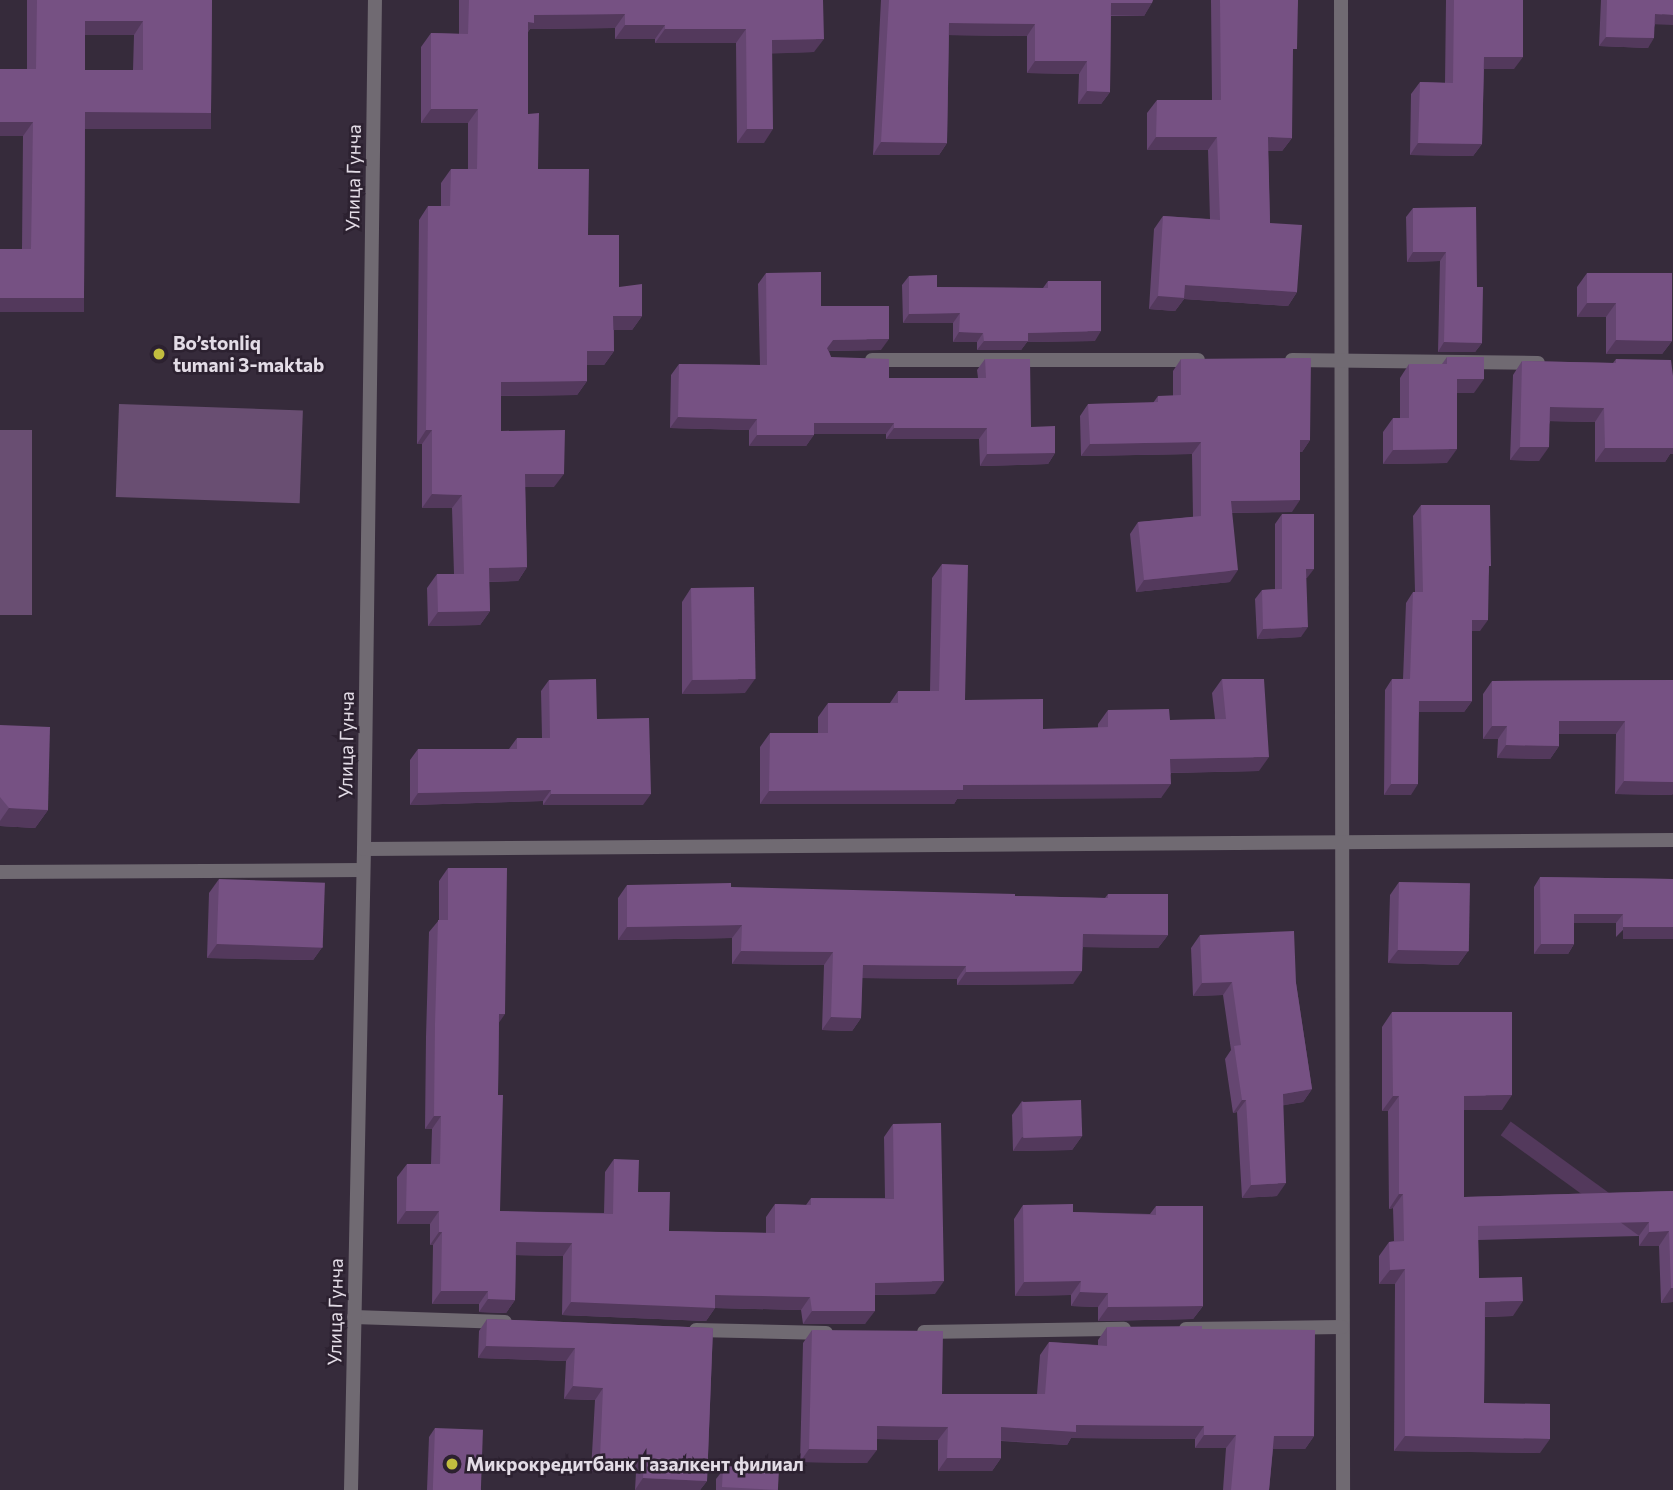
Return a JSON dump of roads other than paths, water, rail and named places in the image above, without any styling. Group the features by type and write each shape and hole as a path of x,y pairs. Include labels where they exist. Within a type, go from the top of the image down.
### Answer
{"street":[{"name":"Улица Гунча","path":"351,1490 364,849 374,0"},
{"path":"1341,0 1344,360 1343,1490"},
{"path":"857,360 1219,360"},
{"path":"1274,360 1553,363"},
{"path":"364,849 1673,840"},
{"path":"0,872 363,870"},
{"path":"354,1317 519,1323"},
{"path":"1164,1329 1342,1326"},
{"path":"683,1329 848,1333"},
{"path":"903,1332 1136,1329"}],"place":[{"name":"Bo’stonliq tumani 3-maktab","path":"159,354"},
{"name":"Микрокредитбанк Газалкент филиал","path":"452,1464"}]}
